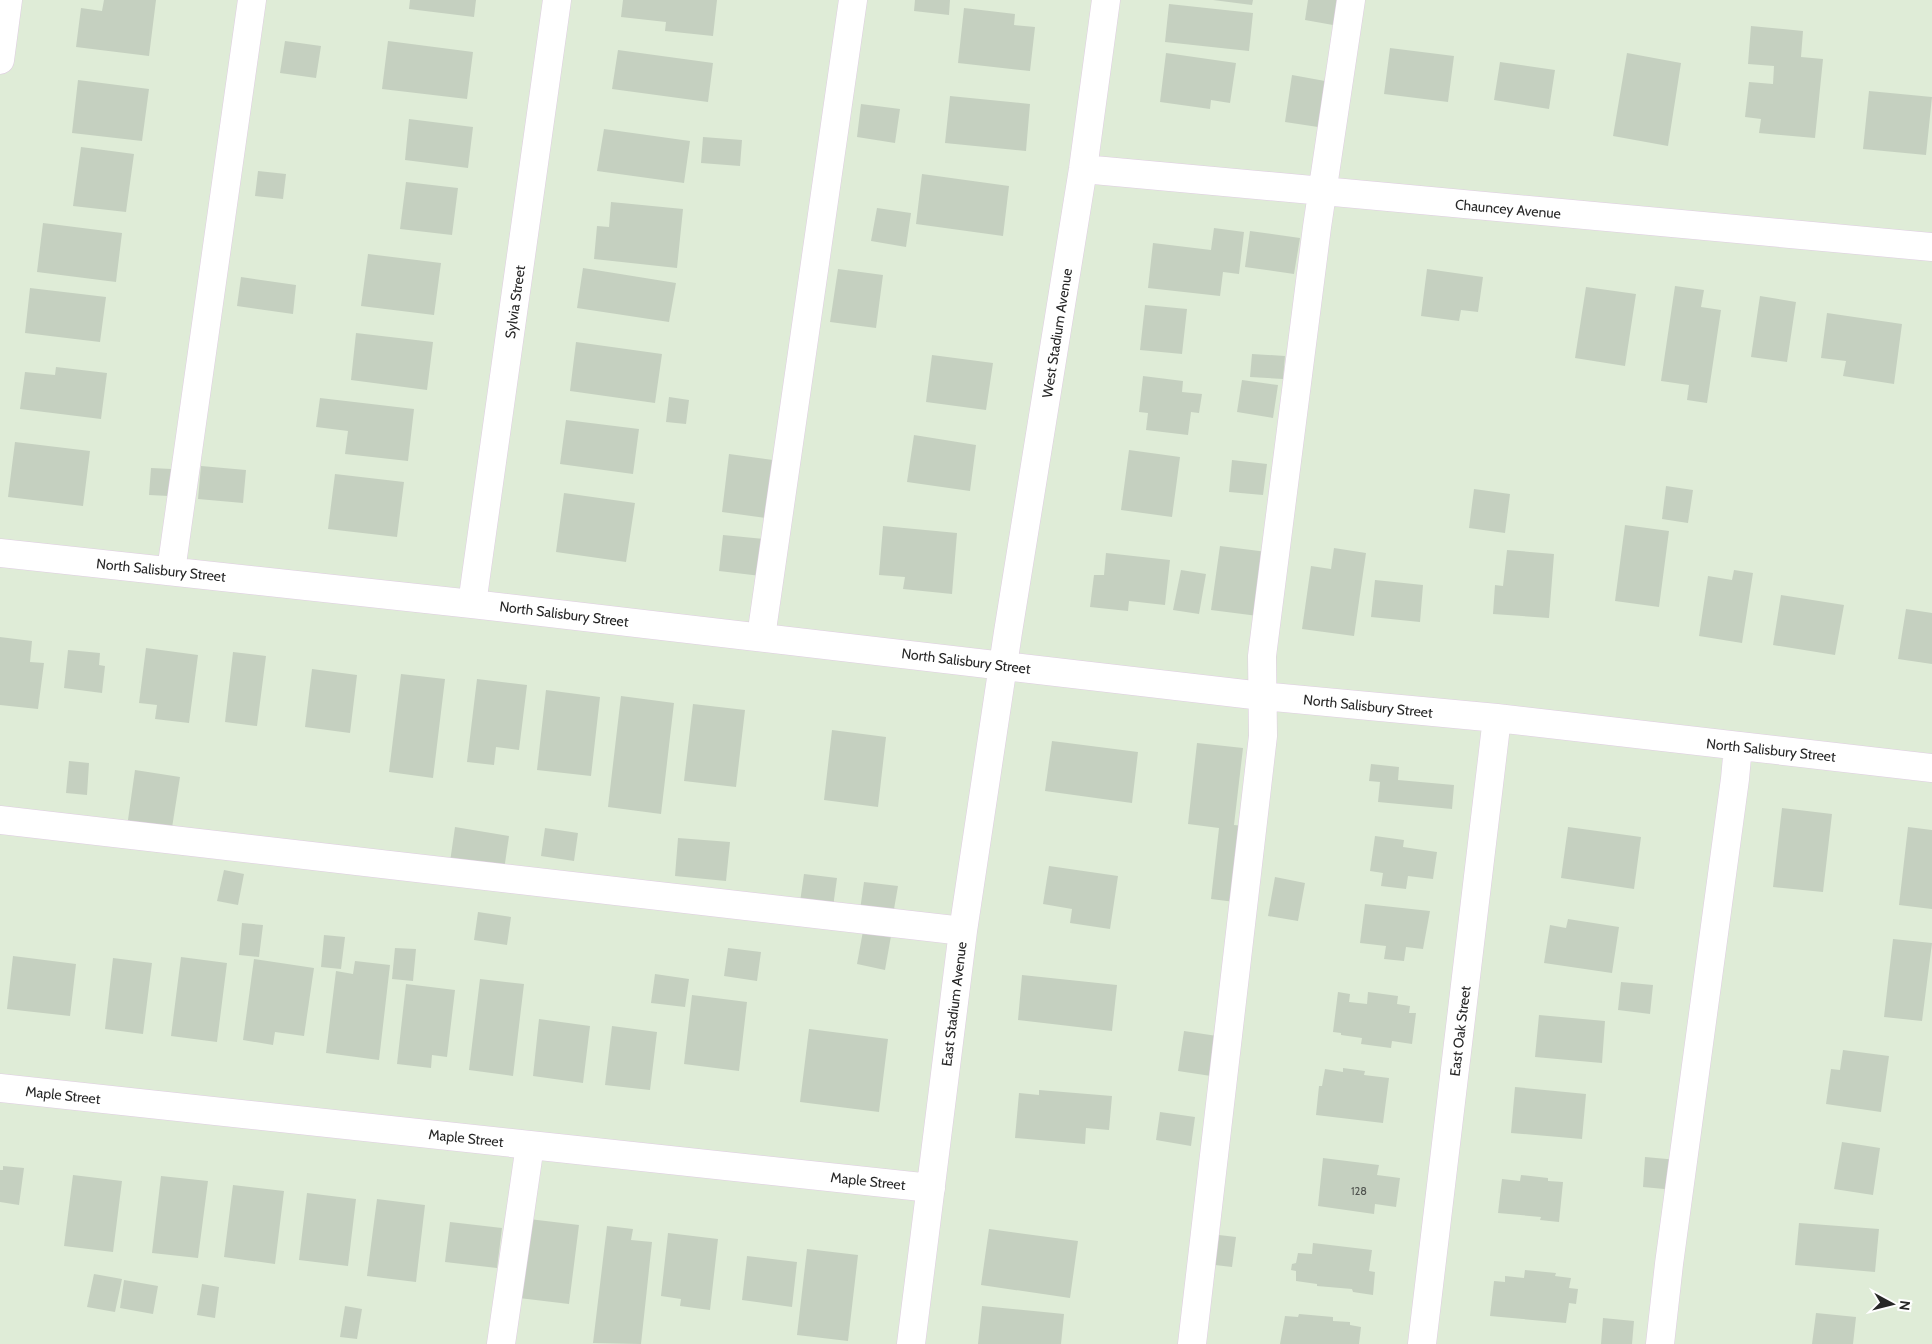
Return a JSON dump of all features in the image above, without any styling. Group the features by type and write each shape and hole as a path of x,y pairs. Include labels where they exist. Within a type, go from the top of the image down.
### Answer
{"street":[{"path":"171,571 252,0"},
{"name":"Sylvia Street","path":"472,604 557,0"},
{"path":"761,637 853,0"},
{"name":"West Stadium Avenue","path":"1003,665 1083,170 1106,0"},
{"path":"1192,1344 1263,736 1263,646 1321,192 1351,0"},
{"path":"0,60 5,11"},
{"name":"Chauncey Avenue","path":"1083,170 1932,247"},
{"name":"North Salisbury Street","path":"0,553 472,604 1262,696 1497,718 1932,768"},
{"name":"East Stadium Avenue","path":"910,1344 963,931 1003,665"},
{"name":"East Oak Street","path":"1422,1344 1497,718"},
{"path":"1660,1344 1736,779 1738,746"},
{"path":"0,820 963,931"},
{"name":"Maple Street","path":"0,1088 931,1188"},
{"path":"501,1344 530,1145"}],"building":[{"path":"104,0 156,0 149,56 76,47 81,8 102,11"},
{"path":"410,0 476,0 474,17 409,9"},
{"path":"623,0 717,0 713,36 665,31 666,22 621,17"},
{"path":"915,0 950,0 949,15 914,11"},
{"path":"1213,0 1253,0 1252,5"},
{"path":"1308,0 1338,0 1333,25 1305,20"},
{"path":"1169,4 1253,13 1249,51 1165,42"},
{"path":"964,8 1015,14 1014,25 1035,27 1030,71 958,63"},
{"path":"1751,26 1803,31 1801,57 1823,59 1815,138 1759,133 1761,119 1745,117 1749,82 1773,84 1774,66 1748,64"},
{"path":"285,41 321,46 316,78 280,73"},
{"path":"388,41 473,52 467,99 382,89"},
{"path":"1390,48 1454,56 1448,102 1384,94"},
{"path":"618,50 713,63 708,102 612,89"},
{"path":"1166,53 1236,63 1230,103 1211,100 1210,109 1160,102"},
{"path":"1627,53 1681,63 1668,146 1613,136"},
{"path":"1500,62 1555,70 1549,109 1494,100"},
{"path":"1292,75 1325,81 1318,127 1285,122"},
{"path":"78,80 149,89 142,141 72,133"},
{"path":"1869,91 1932,97 1926,155 1863,149"},
{"path":"950,96 1030,104 1026,151 945,143"},
{"path":"861,104 900,109 895,143 857,137"},
{"path":"409,119 473,127 468,168 405,160"},
{"path":"604,129 690,141 684,183 597,171"},
{"path":"703,137 742,140 740,166 701,163"},
{"path":"81,147 134,154 126,212 73,206"},
{"path":"258,171 286,174 283,199 255,196"},
{"path":"922,174 1009,186 1003,236 916,224"},
{"path":"406,182 458,188 452,235 400,229"},
{"path":"611,202 683,209 677,268 594,259 597,226 609,227"},
{"path":"877,208 911,213 906,247 871,241"},
{"path":"43,223 122,233 116,282 37,272"},
{"path":"1214,228 1244,232 1239,274 1223,272 1220,296 1148,288 1153,243 1211,250"},
{"path":"1250,231 1300,238 1294,274 1245,267"},
{"path":"368,254 441,263 434,315 361,306"},
{"path":"583,268 676,283 669,322 577,308"},
{"path":"838,269 883,275 876,328 830,322"},
{"path":"1427,269 1483,277 1478,312 1461,310 1459,321 1421,316"},
{"path":"241,277 296,285 293,314 237,306"},
{"path":"1675,286 1704,290 1701,307 1721,310 1707,403 1687,400 1689,385 1661,381"},
{"path":"1586,287 1636,294 1625,366 1575,358"},
{"path":"30,288 106,297 100,342 25,333"},
{"path":"1760,296 1796,302 1787,362 1751,357"},
{"path":"1145,305 1187,309 1182,354 1140,350"},
{"path":"1827,313 1902,324 1894,384 1843,376 1846,361 1821,358"},
{"path":"356,333 433,342 427,390 351,380"},
{"path":"576,342 662,354 655,403 570,391"},
{"path":"1252,354 1285,356 1283,379 1250,377"},
{"path":"932,355 993,363 986,410 926,402"},
{"path":"56,367 107,373 101,419 20,409 25,372 55,375"},
{"path":"1143,376 1183,381 1182,392 1202,394 1199,413 1191,412 1188,435 1146,430 1148,413 1139,412"},
{"path":"1242,380 1278,385 1273,418 1237,412"},
{"path":"669,397 689,400 686,424 666,422"},
{"path":"320,398 414,409 408,461 345,454 348,431 316,427"},
{"path":"566,420 639,429 633,474 560,464"},
{"path":"914,435 976,445 970,491 907,482"},
{"path":"15,442 90,451 83,506 8,497"},
{"path":"1129,450 1180,457 1172,517 1121,510"},
{"path":"729,454 773,460 766,518 722,512"},
{"path":"1232,460 1267,464 1263,495 1229,492"},
{"path":"201,466 246,470 243,503 198,499"},
{"path":"151,468 172,469 169,496 149,495"},
{"path":"335,474 404,482 397,537 328,529"},
{"path":"1666,486 1693,490 1688,523 1662,519"},
{"path":"1474,489 1510,494 1505,533 1469,528"},
{"path":"564,493 635,503 626,562 556,552"},
{"path":"1625,525 1669,531 1659,607 1615,601"},
{"path":"883,526 957,533 952,594 903,589 905,577 879,575"},
{"path":"723,535 765,539 761,576 719,571"},
{"path":"1220,546 1267,552 1258,616 1211,610"},
{"path":"1334,548 1366,553 1354,636 1302,629 1311,566 1331,569"},
{"path":"1507,550 1554,554 1549,618 1493,614 1495,585 1503,586"},
{"path":"1106,553 1170,560 1165,605 1129,601 1128,611 1090,607 1094,575 1104,575"},
{"path":"1181,570 1206,574 1199,614 1173,610"},
{"path":"1734,570 1753,573 1742,643 1699,636 1708,576 1732,580"},
{"path":"1375,580 1423,585 1420,622 1371,617"},
{"path":"1781,595 1844,605 1835,655 1773,645"},
{"path":"1906,609 1932,613 1932,664 1898,659"},
{"path":"0,637 32,641 30,662 44,663 38,709 0,705"},
{"path":"146,648 198,655 189,723 155,719 157,705 139,703"},
{"path":"68,650 100,653 99,665 105,666 102,693 64,688"},
{"path":"233,652 266,656 257,726 225,722"},
{"path":"312,669 357,675 350,733 305,727"},
{"path":"401,674 445,679 433,778 389,772"},
{"path":"477,679 527,685 519,750 496,747 494,765 467,762"},
{"path":"546,690 600,697 591,776 537,770"},
{"path":"621,696 674,703 661,814 608,807"},
{"path":"693,704 745,710 736,787 684,781"},
{"path":"832,730 886,737 878,807 824,800"},
{"path":"1052,741 1138,752 1132,803 1045,791"},
{"path":"1197,743 1243,748 1234,825 1244,826 1235,902 1211,899 1219,828 1188,824"},
{"path":"69,761 89,763 87,795 66,793"},
{"path":"1371,764 1399,767 1398,780 1454,785 1452,809 1378,802 1380,782 1369,781"},
{"path":"135,770 180,777 171,834 127,827"},
{"path":"1782,808 1832,814 1823,892 1773,887"},
{"path":"455,827 509,836 504,870 450,862"},
{"path":"1568,827 1641,837 1634,889 1561,878"},
{"path":"1908,827 1932,830 1932,909 1899,905"},
{"path":"545,828 578,833 574,861 541,856"},
{"path":"1375,836 1404,840 1403,847 1437,852 1433,879 1408,876 1406,889 1381,886 1383,873 1370,871"},
{"path":"678,838 730,842 726,881 675,876"},
{"path":"1049,866 1118,876 1110,929 1070,923 1072,909 1043,904"},
{"path":"224,870 244,874 238,905 217,901"},
{"path":"804,874 837,878 833,907 800,902"},
{"path":"1275,877 1305,883 1298,921 1268,916"},
{"path":"864,882 898,886 893,915 860,910"},
{"path":"1365,904 1430,911 1423,949 1406,947 1404,961 1384,959 1386,946 1360,943"},
{"path":"478,912 511,917 507,945 474,940"},
{"path":"1568,919 1619,927 1612,973 1544,963 1550,925 1566,928"},
{"path":"242,923 263,925 259,957 239,955"},
{"path":"863,931 891,936 885,970 857,964"},
{"path":"324,935 345,937 341,969 321,967"},
{"path":"1893,939 1932,943 1922,1021 1884,1017"},
{"path":"395,948 416,949 413,981 392,979"},
{"path":"728,948 761,952 757,981 724,976"},
{"path":"13,956 76,964 70,1016 7,1009"},
{"path":"181,957 227,963 217,1042 171,1036"},
{"path":"113,958 152,963 143,1034 105,1029"},
{"path":"254,959 314,968 304,1036 275,1032 273,1045 243,1040"},
{"path":"355,961 390,965 379,1060 326,1053 336,971 353,974"},
{"path":"655,974 689,979 685,1007 651,1003"},
{"path":"1022,975 1117,985 1112,1031 1018,1020"},
{"path":"480,979 524,984 513,1076 469,1070"},
{"path":"1621,982 1653,985 1650,1014 1618,1010"},
{"path":"406,984 455,990 447,1057 432,1055 431,1068 397,1064"},
{"path":"1338,992 1350,994 1349,1002 1367,1004 1368,992 1398,996 1397,1004 1410,1006 1409,1013 1416,1013 1412,1044 1392,1041 1391,1048 1361,1044 1362,1038 1333,1032"},
{"path":"692,995 747,1002 739,1071 684,1064"},
{"path":"1539,1015 1605,1021 1602,1063 1535,1057"},
{"path":"539,1019 590,1026 583,1083 533,1076"},
{"path":"612,1026 657,1032 650,1090 605,1085"},
{"path":"809,1029 888,1039 879,1112 800,1102"},
{"path":"1184,1031 1217,1036 1211,1076 1178,1071"},
{"path":"1843,1050 1889,1056 1881,1112 1826,1104 1831,1069 1840,1070"},
{"path":"1343,1068 1365,1071 1364,1075 1389,1078 1383,1123 1316,1115 1319,1086 1322,1086 1325,1069 1343,1072"},
{"path":"1515,1087 1586,1094 1582,1139 1511,1133"},
{"path":"1039,1090 1112,1096 1109,1130 1086,1128 1085,1144 1015,1138 1019,1093 1039,1095"},
{"path":"1160,1112 1195,1117 1191,1146 1156,1140"},
{"path":"1842,1142 1880,1148 1873,1195 1834,1189"},
{"path":"1645,1157 1678,1160 1675,1190 1643,1187"},
{"path":"1323,1158 1379,1165 1377,1175 1400,1178 1396,1207 1375,1204 1374,1214 1318,1206"},
{"path":"3,1166 24,1168 19,1205 0,1202 0,1170 3,1170"},
{"path":"73,1175 122,1181 113,1252 64,1246"},
{"path":"1521,1175 1563,1182 1559,1222 1540,1220 1541,1217 1498,1213 1502,1179 1520,1181"},
{"path":"161,1176 208,1181 198,1258 152,1253"},
{"path":"233,1185 284,1191 275,1264 224,1257"},
{"path":"307,1193 356,1199 348,1266 299,1260"},
{"path":"377,1199 425,1205 416,1282 367,1276"},
{"path":"529,1219 579,1225 569,1304 519,1298"},
{"path":"450,1222 502,1228 497,1268 445,1262"},
{"path":"1799,1223 1879,1229 1875,1272 1795,1265"},
{"path":"607,1226 633,1229 631,1240 652,1242 641,1344 593,1343"},
{"path":"989,1229 1078,1241 1070,1298 981,1285"},
{"path":"668,1233 718,1239 710,1310 680,1306 681,1299 661,1296"},
{"path":"1219,1235 1236,1237 1232,1267 1215,1265"},
{"path":"1313,1243 1372,1250 1369,1271 1375,1272 1373,1295 1353,1292 1352,1289 1317,1286 1317,1284 1296,1281 1296,1271 1291,1270 1292,1264 1296,1263 1298,1253 1312,1254"},
{"path":"807,1249 858,1255 848,1341 797,1335"},
{"path":"747,1256 797,1262 792,1307 742,1300"},
{"path":"1525,1270 1556,1273 1555,1276 1571,1278 1569,1288 1578,1289 1576,1304 1569,1303 1566,1323 1490,1316 1494,1281 1505,1282 1505,1276 1524,1278"},
{"path":"94,1274 122,1279 115,1312 87,1307"},
{"path":"124,1280 158,1286 153,1314 120,1308"},
{"path":"202,1284 219,1287 215,1318 197,1315"},
{"path":"345,1306 362,1309 357,1339 340,1337"},
{"path":"982,1306 1064,1314 1061,1344 978,1344"},
{"path":"1816,1313 1856,1317 1853,1344 1812,1344"},
{"path":"1299,1314 1333,1317 1333,1321 1350,1322 1350,1325 1361,1327 1359,1344 1280,1344 1285,1316 1298,1317"},
{"path":"1603,1318 1634,1321 1632,1344 1601,1344"}]}
